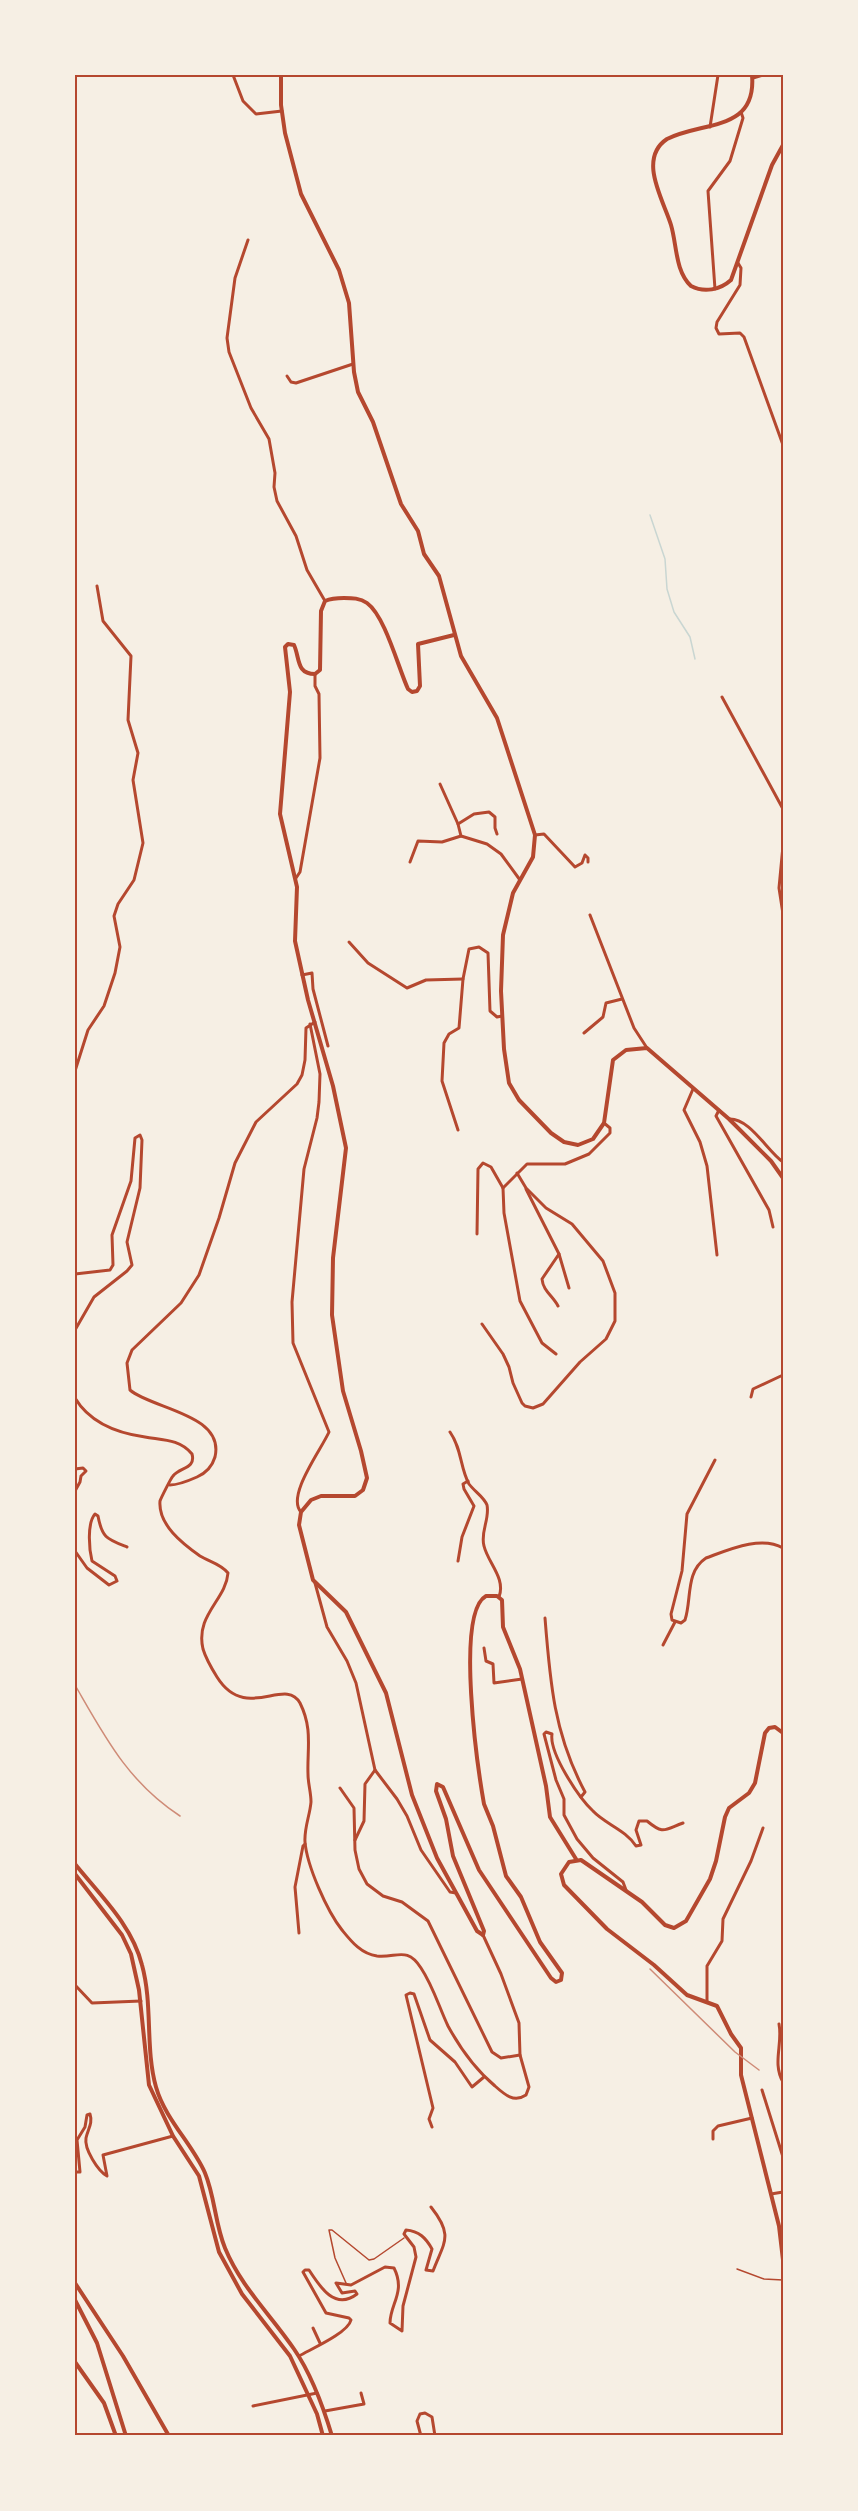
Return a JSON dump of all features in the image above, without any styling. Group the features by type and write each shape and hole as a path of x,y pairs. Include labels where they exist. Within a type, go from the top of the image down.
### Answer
{"street":[{"path":"233,75 243,100 256,114 282,111"},
{"path":"281,75 285,133 301,194 332,254 344,285 352,319 353,364 358,392 373,422 398,496 418,531 424,554 440,579 454,635 467,669 497,718 536,835 533,857 513,893 503,935 502,1016 507,1072 513,1092 551,1132 570,1144 578,1145 593,1139 604,1123 612,1060 626,1050 647,1048"},
{"path":"710,127 718,75"},
{"path":"763,75 752,76 750,100 741,112 726,122 672,136 663,141 658,150 654,170 658,193 672,227 684,278 696,289 715,289 731,280 776,156 783,145"},
{"path":"715,289 708,191 730,161 743,118 741,112"},
{"path":"248,240 235,278 227,338 229,352 251,408 269,439 276,476 274,487 277,501 296,536 307,570 325,601"},
{"path":"738,263 741,268 740,285 717,322 716,328 719,334 740,333 744,337 783,445"},
{"path":"287,376 291,381 296,382 353,364"},
{"path":"75,1071 88,1030 104,1006 115,973 120,947 114,916 118,904 134,880 143,843 133,780 138,753 128,720 131,656 103,621 97,585"},
{"path":"325,601 338,598 362,600 372,608 389,640 408,689 412,692 417,691 420,686 418,644 454,635"},
{"path":"296,878 300,872 320,758 319,694 315,686 315,674 321,667 321,611 325,601"},
{"path":"301,1512 311,1500 321,1496 349,1497 359,1494 367,1478 343,1391 332,1315 333,1258 346,1148 340,1113 302,975 294,936 296,878 280,814 290,692 286,645 294,645 302,670 315,674"},
{"path":"722,696 783,809"},
{"path":"440,784 459,825 461,836"},
{"path":"459,825 474,814 489,812 495,818 497,834"},
{"path":"536,835 544,834 575,867 582,863 585,855 587,855 588,862"},
{"path":"410,862 418,841 442,842 461,836 487,844 501,854 520,880"},
{"path":"783,846 779,888 783,914"},
{"path":"590,915 634,1028 647,1048 729,1119 771,1161 783,1178"},
{"path":"349,942 368,963 407,988 426,981 463,979"},
{"path":"458,1130 442,1081 444,1042 449,1034 459,1028 468,949 475,946 484,948 488,953 490,1011 497,1017 502,1016"},
{"path":"302,975 312,973 313,989 328,1046"},
{"path":"584,1033 603,1017 606,1003 622,999"},
{"path":"170,1485 195,1478 209,1469 216,1454 214,1440 203,1425 180,1411 137,1396 130,1390 127,1363 132,1350 181,1302 200,1275 235,1163 256,1122 272,1105 285,1096 300,1078 305,1060 306,1028 315,1022"},
{"path":"310,1024 320,1074 319,1102 304,1168 292,1302 293,1343 329,1432 302,1481 297,1503 301,1512 300,1533 327,1627 347,1661 356,1683 375,1770 407,1816 421,1850 450,1892 456,1893"},
{"path":"693,1089 684,1110 700,1142 707,1166 717,1255"},
{"path":"719,1110 716,1116 769,1209 773,1227"},
{"path":"729,1119 735,1119 754,1133 783,1162"},
{"path":"503,1188 527,1164 566,1164 589,1154 610,1133 610,1128 604,1123"},
{"path":"75,1274 110,1270 114,1265 111,1235 131,1181 135,1138 140,1135 142,1137 140,1188 127,1242 132,1265 94,1297 75,1330"},
{"path":"477,1234 477,1181 479,1166 483,1163 491,1167 503,1188 503,1202 519,1297 542,1343 556,1354"},
{"path":"517,1173 559,1254 569,1288"},
{"path":"482,1324 503,1354 522,1403 532,1408 543,1404 554,1394 580,1362 606,1339 613,1328 616,1314 615,1293 603,1261 572,1224 546,1208 526,1188"},
{"path":"558,1306 547,1293 542,1279 559,1254"},
{"path":"751,1397 753,1389 783,1375"},
{"path":"75,1398 87,1414 100,1423 142,1437 173,1441 188,1449 193,1457 192,1462 189,1467 174,1475 160,1503 164,1520 170,1530 201,1557 218,1565 228,1574 227,1581 208,1613 202,1633 203,1650 227,1690 239,1698 283,1694 290,1695 300,1704 310,1746 308,1775 311,1803 295,1887 299,1934"},
{"path":"450,1432 460,1452 468,1481 487,1505 487,1517 482,1535 487,1554 500,1581 501,1618 506,1637 520,1669 546,1786 550,1817 576,1859 586,1862 649,1908 665,1925 674,1928 683,1925 705,1890 714,1870 729,1808 749,1793 755,1783 765,1733 769,1728 775,1727 783,1733"},
{"path":"675,1622 671,1614 682,1571 687,1514 715,1460"},
{"path":"75,1469 85,1470 75,1491"},
{"path":"75,1476 81,1476"},
{"path":"458,1561 462,1537 474,1506 464,1489 464,1484 468,1481"},
{"path":"75,1551 90,1571 109,1585 117,1581 115,1576 92,1561 90,1542 92,1517 95,1514 98,1516 101,1532 111,1540 127,1547"},
{"path":"675,1622 681,1623 685,1620 692,1580 700,1562 714,1555 761,1542 772,1543 783,1548"},
{"path":"315,1583 346,1612 386,1693 412,1795 437,1858 477,1931 483,1935"},
{"path":"305,1844 327,1903 341,1929 362,1951 378,1956 404,1954 417,1962 454,2036 484,2077 508,2097 516,2099 523,2097 529,2087 520,2055 519,2023 453,1856 446,1819 436,1791 437,1784 443,1787 484,1878 551,1978 556,1982 562,1978 562,1973 540,1942 521,1897 506,1876 483,1797 469,1650 479,1602 486,1596 499,1597"},
{"path":"545,1618 554,1710 569,1758 585,1792 581,1797"},
{"path":"663,1645 675,1622"},
{"path":"484,1648 486,1661 493,1664 494,1683 522,1679"},
{"path":"627,1892 622,1882 601,1865 577,1839 564,1815 564,1799 556,1780 544,1734 546,1731 552,1734 552,1745 581,1797 593,1812 630,1838 636,1846 641,1845 636,1830 639,1821 646,1821 656,1830 662,1831 683,1823"},
{"path":"354,1842 364,1821 364,1784 375,1770"},
{"path":"340,1788 354,1808 354,1842 359,1869 367,1884 383,1896 402,1902 428,1922 492,2052 501,2058 520,2055"},
{"path":"707,2002 705,1973 707,1966 722,1941 723,1919 751,1861 763,1828"},
{"path":"576,1859 562,1870 561,1877 564,1885 607,1929 654,1965 682,1992 692,1998 707,2002 721,2011 728,2028 741,2048 740,2072 779,2226 783,2260"},
{"path":"75,1864 121,1922 138,1952 145,1978 157,2089 178,2132 206,2175 225,2249 242,2280 299,2356 325,2411 332,2436"},
{"path":"75,1874 122,1935 136,1971 141,2001 148,2085 173,2136 200,2176 215,2242 224,2263 250,2306 287,2350 317,2414 323,2436"},
{"path":"75,1985 92,2003 141,2001"},
{"path":"432,2127 429,2120 433,2108 406,1995 414,1994 430,2040 455,2062 466,2081 472,2087 484,2077"},
{"path":"779,2024 781,2042 777,2064 778,2073 783,2082"},
{"path":"762,2090 783,2157"},
{"path":"75,2172 80,2172 77,2140 85,2127 87,2115 90,2114 92,2118 86,2140 90,2153 102,2173 107,2176 103,2155 173,2136"},
{"path":"713,2139 713,2131 718,2126 752,2118"},
{"path":"771,2194 783,2192"},
{"path":"299,2356 350,2326 351,2320 326,2313 303,2272 309,2270 324,2292 331,2298 344,2300 357,2294 355,2291 342,2293 336,2283 361,2282 385,2267 394,2268 397,2275 398,2299 390,2323 402,2331 403,2306 416,2257 414,2247 405,2237 406,2230 419,2233 428,2241 432,2249 426,2270 433,2271 446,2244 440,2218 431,2207"},
{"path":"75,2283 123,2356 169,2436"},
{"path":"75,2301 97,2343 126,2436"},
{"path":"313,2328 320,2343"},
{"path":"75,2362 105,2403 116,2436"},
{"path":"253,2406 317,2393"},
{"path":"325,2411 364,2404 361,2393"},
{"path":"421,2436 417,2421 420,2414 425,2413 432,2417 435,2436"}],"lane":[{"path":"346,2284 335,2259 329,2230 369,2260 374,2259 405,2237"},
{"path":"737,2269 764,2279 783,2280"}],"waterway":[{"path":"650,515 665,559 667,589 674,612 690,637 695,659"}],"railway":[{"path":"75,1685 119,1757 146,1789 180,1816"},
{"path":"650,1969 735,2052 759,2070"}]}
